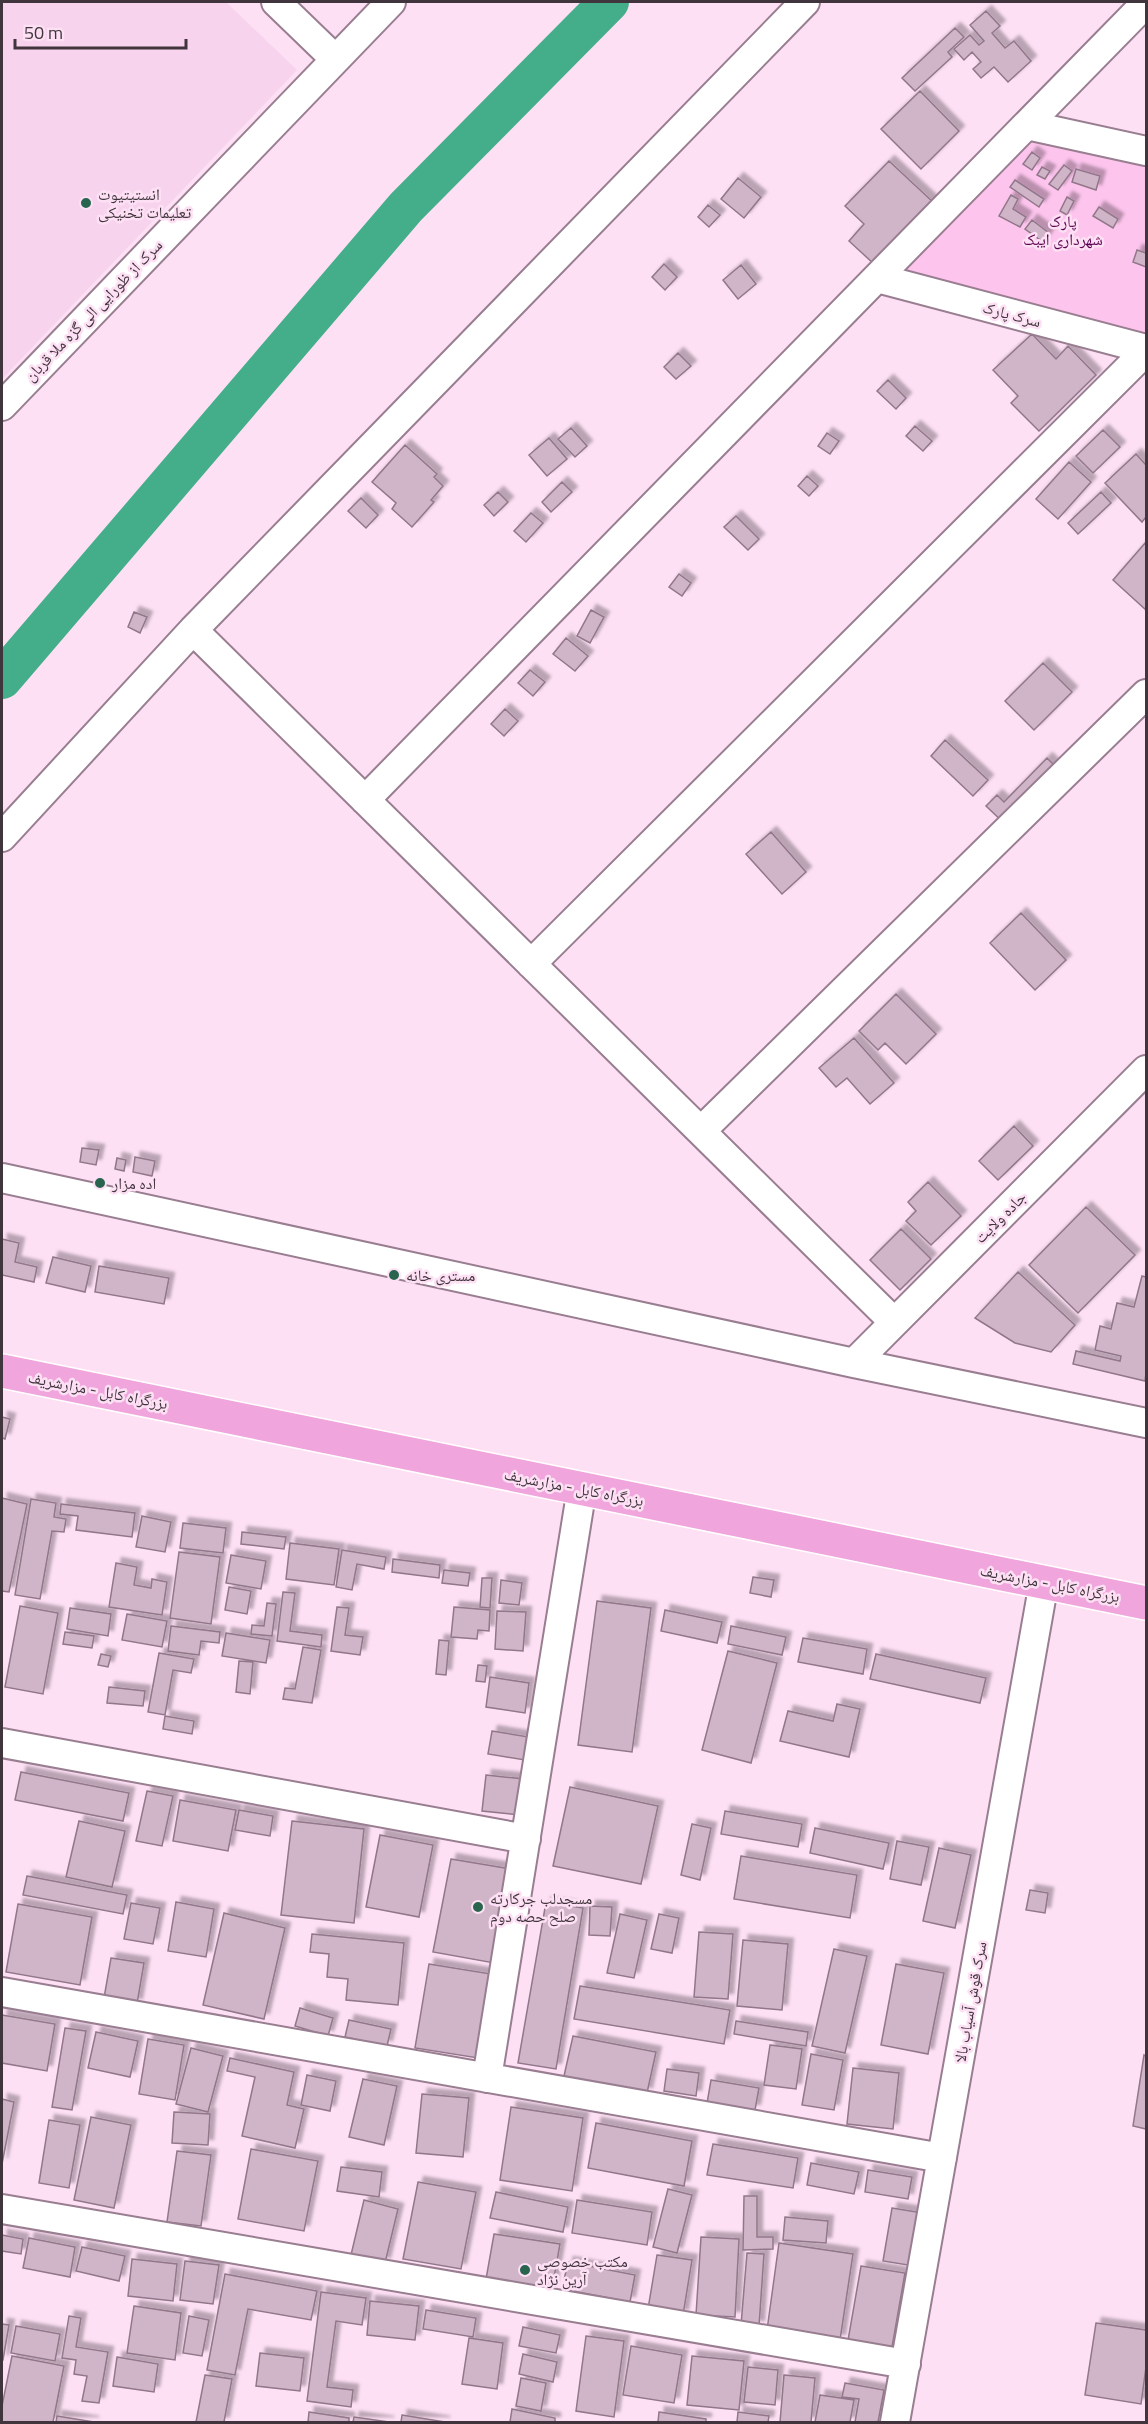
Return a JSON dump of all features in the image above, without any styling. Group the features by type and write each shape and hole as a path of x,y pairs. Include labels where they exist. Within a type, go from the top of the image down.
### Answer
{"highway":[{"name":"بزرگراه کابل - مزارشریف","path":"2,1371 1146,1603"}],"street":[{"path":"276,2 335,59"},
{"name":"سرک از ظورایی الی گزه ملا قربان","path":"2,406 391,2"},
{"path":"2,837 193,630 805,2"},
{"path":"365,800 1146,3"},
{"path":"1027,125 1146,151"},
{"name":"سرک پارک","path":"877,278 1146,350"},
{"path":"531,964 1146,350"},
{"path":"193,630 894,1322"},
{"path":"701,1131 1146,694"},
{"name":"جاده ولایت","path":"854,1363 1146,1070"},
{"path":"2,1178 1146,1424"},
{"path":"488,2078 582,1488"},
{"name":"سرک قوش آسیاب بالا","path":"896,2422 1044,1582"},
{"path":"2,1743 526,1839"},
{"path":"2,1992 942,2158"},
{"path":"2,2209 906,2364"}],"shaded area":[{"name":"انستیتیوت تعلیمات تخنیکی","path":"2,2 226,2 297,70 2,379"}],"green space":[{"name":"پارک شهرداری ایبک","path":"1023,138 1146,167 1146,337 900,272"}],"building":[{"path":"986,11 1000,26 992,33 1005,48 1014,41 1031,61 1008,82 994,67 981,78 973,69 981,62 972,52 964,60 954,49 970,35 979,45 984,41 970,25"},
{"path":"955,28 964,37 948,52 952,57 915,91 902,78"},
{"path":"920,91 959,131 921,169 881,129"},
{"path":"1032,152 1040,158 1032,170 1023,164"},
{"path":"889,161 934,203 875,265 849,241 864,224 845,206"},
{"path":"1064,165 1072,171 1058,190 1049,184"},
{"path":"1042,167 1050,171 1045,179 1037,175"},
{"path":"1076,169 1100,176 1096,190 1072,182"},
{"path":"738,178 761,197 744,218 721,199"},
{"path":"1015,180 1044,199 1039,207 1010,187"},
{"path":"1011,195 1018,199 1013,209 1026,217 1020,227 999,216"},
{"path":"1067,197 1074,201 1067,215 1060,211"},
{"path":"708,205 720,215 709,227 698,217"},
{"path":"1099,207 1118,219 1113,228 1093,216"},
{"path":"1032,220 1049,233 1043,242 1025,229"},
{"path":"1137,250 1146,253 1146,267 1133,262"},
{"path":"664,264 677,277 665,290 652,277"},
{"path":"741,265 756,284 738,299 723,280"},
{"path":"1032,334 1056,359 1068,346 1096,375 1039,431 1011,403 1018,396 993,370"},
{"path":"678,353 691,366 676,379 664,367"},
{"path":"888,380 906,398 896,409 877,391"},
{"path":"915,426 932,441 923,451 906,436"},
{"path":"571,428 587,446 575,457 558,439"},
{"path":"1103,430 1120,447 1093,473 1076,456"},
{"path":"827,433 839,441 830,454 818,446"},
{"path":"549,438 567,459 547,476 529,455"},
{"path":"405,445 437,474 434,477 443,486 431,500 434,502 412,527 392,509 396,503 372,482"},
{"path":"1136,454 1146,465 1146,517 1142,522 1105,483"},
{"path":"1069,462 1091,482 1058,519 1036,499"},
{"path":"807,476 818,486 809,496 798,486"},
{"path":"562,482 572,492 551,512 542,502"},
{"path":"498,492 508,502 494,516 484,505"},
{"path":"1101,492 1111,503 1078,534 1068,523"},
{"path":"361,498 378,515 366,528 348,511"},
{"path":"531,513 543,523 526,542 514,531"},
{"path":"736,516 759,539 748,550 724,527"},
{"path":"1146,542 1146,610 1113,580"},
{"path":"679,574 691,583 682,596 669,587"},
{"path":"591,610 604,617 590,643 577,636"},
{"path":"134,612 147,617 140,633 128,627"},
{"path":"566,638 588,656 575,671 553,654"},
{"path":"1043,663 1072,692 1034,730 1005,701"},
{"path":"530,670 545,682 533,696 518,683"},
{"path":"505,709 518,721 504,736 491,724"},
{"path":"945,740 988,780 973,796 931,756"},
{"path":"1047,758 1060,771 1007,826 986,806 997,795 1004,802"},
{"path":"771,832 806,872 782,894 746,854"},
{"path":"1021,913 1066,960 1035,990 990,943"},
{"path":"896,994 936,1034 906,1064 885,1043 878,1050 859,1031"},
{"path":"854,1038 894,1083 870,1104 847,1078 836,1087 819,1068"},
{"path":"1014,1126 1033,1146 998,1180 979,1161"},
{"path":"82,1148 99,1150 96,1165 80,1162"},
{"path":"135,1157 155,1161 152,1176 133,1172"},
{"path":"117,1158 126,1160 124,1171 115,1169"},
{"path":"928,1182 961,1216 931,1245 906,1221 916,1211 908,1202"},
{"path":"1086,1207 1135,1255 1078,1313 1029,1265"},
{"path":"901,1229 931,1259 900,1290 870,1260"},
{"path":"2,1239 19,1243 15,1262 37,1267 34,1282 2,1275"},
{"path":"53,1257 91,1266 85,1292 46,1283"},
{"path":"99,1266 169,1278 164,1304 95,1292"},
{"path":"1018,1272 1075,1325 1051,1352 1015,1343 975,1318"},
{"path":"1142,1276 1146,1277 1145,1381 1073,1364 1076,1351 1120,1361 1121,1356 1095,1350 1100,1326 1111,1329 1117,1303 1134,1307"},
{"path":"2,1417 10,1419 5,1439 2,1438"},
{"path":"2,1498 27,1504 9,1592 2,1591"},
{"path":"31,1499 56,1503 54,1517 66,1519 64,1532 52,1531 40,1599 15,1595"},
{"path":"61,1504 135,1513 132,1537 76,1530 78,1516 60,1514"},
{"path":"142,1516 171,1522 165,1552 136,1547"},
{"path":"183,1523 226,1528 223,1553 180,1548"},
{"path":"242,1532 286,1537 284,1549 241,1544"},
{"path":"290,1543 339,1549 334,1585 286,1579"},
{"path":"342,1550 386,1557 384,1569 357,1564 352,1590 336,1587"},
{"path":"179,1552 220,1557 211,1624 170,1618"},
{"path":"231,1555 266,1561 261,1589 226,1583"},
{"path":"393,1559 440,1565 439,1578 392,1572"},
{"path":"116,1563 137,1567 134,1585 151,1588 152,1579 167,1582 162,1615 109,1607"},
{"path":"444,1570 470,1573 468,1586 442,1583"},
{"path":"753,1577 774,1580 771,1597 750,1593"},
{"path":"482,1578 492,1578 490,1608 480,1607"},
{"path":"501,1580 522,1583 519,1605 499,1603"},
{"path":"229,1587 251,1591 247,1614 225,1610"},
{"path":"283,1592 295,1593 290,1631 322,1635 321,1647 277,1641"},
{"path":"597,1601 651,1608 632,1752 578,1745"},
{"path":"267,1603 276,1604 272,1636 251,1634 252,1625 264,1626"},
{"path":"20,1606 58,1613 43,1694 5,1687"},
{"path":"337,1607 349,1608 345,1635 363,1637 360,1655 331,1651"},
{"path":"454,1607 490,1610 489,1631 478,1630 477,1639 451,1637"},
{"path":"70,1608 111,1614 108,1636 67,1629"},
{"path":"665,1610 722,1622 717,1643 661,1631"},
{"path":"497,1611 526,1612 523,1651 495,1649"},
{"path":"127,1614 167,1621 162,1647 122,1640"},
{"path":"171,1626 220,1632 219,1643 201,1641 199,1655 168,1651"},
{"path":"731,1626 786,1637 782,1655 728,1644"},
{"path":"65,1632 94,1636 92,1648 63,1644"},
{"path":"226,1633 270,1640 266,1663 222,1656"},
{"path":"803,1638 867,1649 863,1674 798,1662"},
{"path":"439,1640 449,1641 446,1675 436,1674"},
{"path":"303,1647 321,1650 312,1703 283,1699 285,1688 295,1689"},
{"path":"728,1651 777,1663 751,1763 702,1750"},
{"path":"159,1653 194,1659 191,1673 173,1670 165,1715 148,1712"},
{"path":"101,1654 111,1656 108,1667 98,1665"},
{"path":"876,1654 986,1678 980,1703 870,1679"},
{"path":"239,1661 253,1662 250,1694 236,1692"},
{"path":"478,1665 487,1666 485,1682 476,1681"},
{"path":"490,1677 529,1683 525,1713 486,1707"},
{"path":"109,1687 145,1691 143,1706 107,1703"},
{"path":"837,1704 860,1709 849,1757 780,1741 788,1711 833,1721"},
{"path":"165,1716 194,1721 192,1734 163,1729"},
{"path":"492,1731 535,1738 531,1761 488,1754"},
{"path":"21,1772 129,1793 123,1821 15,1800"},
{"path":"486,1775 524,1779 520,1815 482,1811"},
{"path":"570,1787 658,1806 641,1884 553,1866"},
{"path":"147,1791 173,1796 162,1846 136,1841"},
{"path":"180,1800 236,1810 228,1851 173,1841"},
{"path":"239,1810 273,1816 270,1836 235,1830"},
{"path":"725,1811 802,1824 798,1847 721,1834"},
{"path":"79,1821 125,1831 112,1887 66,1877"},
{"path":"292,1821 364,1829 354,1923 281,1915"},
{"path":"692,1824 711,1828 700,1880 681,1875"},
{"path":"815,1828 889,1843 883,1869 810,1853"},
{"path":"380,1835 433,1845 419,1917 366,1907"},
{"path":"897,1841 929,1847 921,1885 890,1879"},
{"path":"939,1848 971,1855 955,1928 923,1921"},
{"path":"741,1856 857,1875 850,1918 734,1899"},
{"path":"451,1859 511,1869 494,1963 433,1952"},
{"path":"27,1876 127,1895 123,1914 23,1895"},
{"path":"1030,1890 1048,1893 1045,1913 1026,1910"},
{"path":"176,1902 214,1909 206,1957 168,1951"},
{"path":"546,1902 583,1908 556,2069 518,2063"},
{"path":"131,1903 160,1908 153,1944 124,1939"},
{"path":"18,1904 92,1917 80,1985 6,1972"},
{"path":"590,1906 612,1907 610,1936 589,1935"},
{"path":"224,1913 285,1928 264,2019 203,2005"},
{"path":"620,1914 647,1920 634,1978 607,1973"},
{"path":"659,1914 679,1918 672,1953 651,1949"},
{"path":"699,1932 733,1934 728,1999 694,1997"},
{"path":"312,1934 404,1943 398,2005 346,2000 348,1979 327,1977 329,1954 310,1952"},
{"path":"743,1940 788,1944 782,2010 737,2006"},
{"path":"834,1949 867,1956 845,2053 812,2046"},
{"path":"111,1958 144,1963 137,2004 104,1998"},
{"path":"429,1964 491,1974 478,2058 415,2048"},
{"path":"896,1964 944,1973 928,2054 881,2045"},
{"path":"580,1986 730,2010 724,2044 574,2019"},
{"path":"300,2008 333,2018 328,2036 295,2026"},
{"path":"2,2015 55,2024 47,2071 2,2063"},
{"path":"349,2020 391,2029 387,2046 345,2037"},
{"path":"736,2021 808,2032 806,2046 734,2034"},
{"path":"65,2028 86,2031 72,2110 52,2107"},
{"path":"96,2032 138,2041 130,2077 88,2068"},
{"path":"573,2036 656,2052 647,2093 564,2076"},
{"path":"148,2039 184,2045 175,2100 139,2094"},
{"path":"770,2045 802,2049 796,2089 764,2085"},
{"path":"191,2048 223,2056 208,2112 176,2104"},
{"path":"811,2054 843,2060 834,2110 802,2105"},
{"path":"1144,2055 1146,2056 1146,2129 1133,2126"},
{"path":"230,2058 294,2072 287,2105 304,2109 295,2148 242,2136 255,2077 227,2071"},
{"path":"853,2068 899,2073 893,2129 847,2124"},
{"path":"667,2069 699,2073 696,2096 664,2091"},
{"path":"307,2075 336,2081 330,2111 301,2105"},
{"path":"363,2079 397,2086 384,2145 349,2137"},
{"path":"711,2080 759,2088 755,2110 707,2103"},
{"path":"422,2094 469,2098 463,2157 416,2153"},
{"path":"2,2099 14,2102 2,2164"},
{"path":"511,2107 583,2118 572,2191 500,2180"},
{"path":"174,2112 210,2114 208,2145 172,2143"},
{"path":"91,2117 131,2125 114,2208 74,2200"},
{"path":"49,2120 80,2125 69,2188 39,2183"},
{"path":"596,2123 692,2141 684,2186 588,2168"},
{"path":"713,2144 798,2158 793,2188 707,2175"},
{"path":"251,2149 318,2161 304,2231 238,2219"},
{"path":"177,2151 211,2155 201,2226 167,2222"},
{"path":"811,2163 859,2172 854,2194 807,2185"},
{"path":"341,2167 382,2172 379,2197 337,2191"},
{"path":"868,2170 912,2177 908,2199 865,2192"},
{"path":"418,2182 476,2192 461,2269 403,2259"},
{"path":"668,2189 692,2195 677,2253 653,2247"},
{"path":"496,2192 568,2207 563,2232 490,2218"},
{"path":"744,2196 757,2196 757,2237 773,2237 773,2249 743,2250"},
{"path":"364,2200 398,2209 385,2263 351,2255"},
{"path":"577,2200 652,2212 647,2245 572,2233"},
{"path":"892,2208 929,2214 920,2267 883,2261"},
{"path":"785,2217 828,2221 826,2243 783,2240"},
{"path":"494,2234 560,2244 552,2289 486,2279"},
{"path":"2,2235 23,2239 21,2254 2,2251"},
{"path":"701,2237 739,2239 735,2317 696,2315"},
{"path":"29,2238 75,2247 70,2277 23,2268"},
{"path":"779,2243 853,2254 840,2340 767,2330"},
{"path":"82,2247 125,2256 119,2281 76,2271"},
{"path":"747,2253 764,2254 759,2326 741,2325"},
{"path":"657,2255 692,2260 683,2315 648,2309"},
{"path":"132,2259 177,2264 173,2301 128,2296"},
{"path":"185,2261 219,2265 213,2304 180,2300"},
{"path":"568,2262 635,2275 630,2302 562,2289"},
{"path":"861,2266 905,2273 891,2353 847,2346"},
{"path":"225,2274 317,2291 311,2320 248,2309 235,2375 207,2370"},
{"path":"321,2292 366,2298 362,2325 336,2321 327,2387 353,2390 351,2407 307,2401"},
{"path":"370,2301 419,2306 415,2340 367,2335"},
{"path":"134,2306 181,2313 175,2360 127,2353"},
{"path":"426,2310 476,2318 473,2337 423,2329"},
{"path":"69,2316 81,2318 76,2347 108,2352 99,2403 82,2401 87,2376 74,2374 76,2360 62,2358"},
{"path":"189,2316 209,2320 202,2356 183,2353"},
{"path":"1096,2323 1146,2330 1146,2367 1141,2404 1085,2395"},
{"path":"2,2324 9,2325 3,2360 2,2360"},
{"path":"16,2326 60,2334 55,2361 11,2353"},
{"path":"523,2327 560,2335 556,2353 519,2346"},
{"path":"586,2336 624,2341 614,2417 576,2411"},
{"path":"469,2338 503,2343 497,2389 462,2384"},
{"path":"631,2346 682,2355 674,2403 623,2395"},
{"path":"260,2353 304,2358 300,2391 256,2386"},
{"path":"523,2354 557,2362 553,2382 519,2374"},
{"path":"12,2356 64,2366 53,2422 2,2422 2,2406"},
{"path":"692,2356 744,2361 739,2410 687,2405"},
{"path":"117,2357 158,2364 154,2392 113,2386"},
{"path":"748,2367 778,2370 775,2405 744,2402"},
{"path":"205,2375 232,2379 224,2422 196,2422"},
{"path":"784,2375 815,2378 811,2422 780,2422"},
{"path":"521,2378 546,2383 541,2411 516,2406"},
{"path":"845,2383 884,2390 878,2422 855,2422 859,2399 842,2397"},
{"path":"820,2395 854,2400 850,2422 815,2422"},
{"path":"512,2409 555,2418 555,2422 510,2422"},
{"path":"309,2412 349,2418 349,2422 308,2422"},
{"path":"659,2412 706,2419 706,2422 658,2422"},
{"path":"738,2412 769,2416 768,2422 737,2422"},
{"path":"402,2415 445,2422 401,2422"},
{"path":"57,2416 94,2422 56,2422"},
{"path":"354,2417 389,2422 353,2422"}],"waterway":[{"path":"2,679 406,207 609,2"}],"place":[{"name":"انستیتیوت تعلیمات تخنیکی","path":"86,203"},
{"name":"اده مزار","path":"100,1183"},
{"name":"مستری خانه","path":"394,1275"},
{"name":"مسجدلب جرکارته صلح حصه دوم","path":"478,1907"},
{"name":"مکتب خصوصی آرین نژاد","path":"525,2270"}]}
